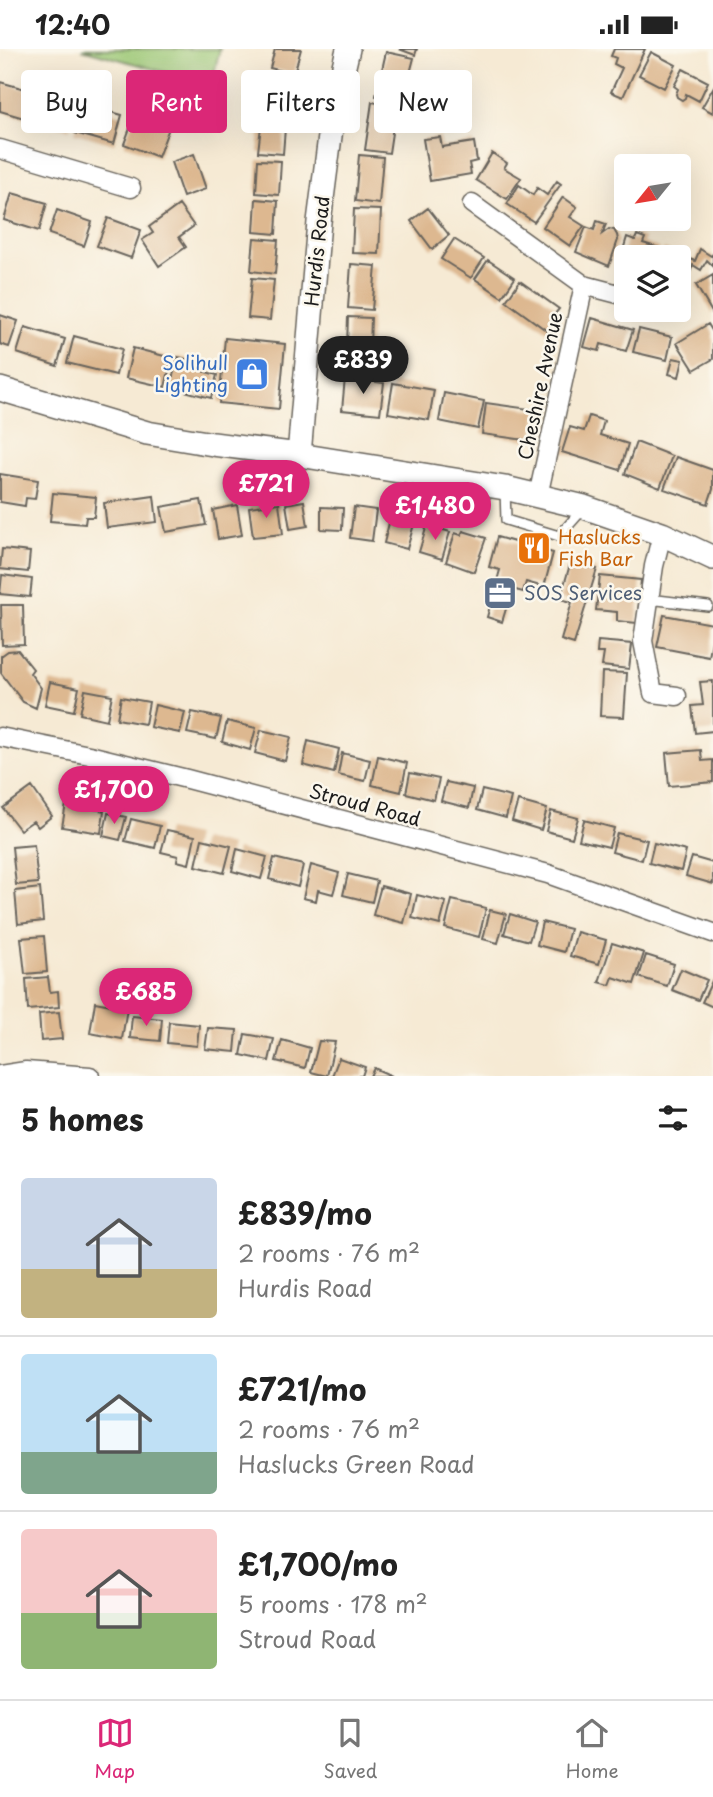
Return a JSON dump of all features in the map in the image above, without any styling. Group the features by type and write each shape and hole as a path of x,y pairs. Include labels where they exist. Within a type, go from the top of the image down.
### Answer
{"street":[{"name":"Hurdis Road","path":"299,455 321,208 333,113 348,49"},
{"path":"0,149 131,188"},
{"path":"472,204 584,285 614,293"},
{"name":"Cheshire Avenue","path":"538,496 584,285"},
{"path":"0,389 147,433 505,488 584,507 663,534 713,558"},
{"path":"663,534 654,566 643,641 653,693 677,695"},
{"name":"Stroud Road","path":"0,737 162,773 548,874 713,933"},
{"path":"0,1075 26,1071 90,1076"}],"lane":[{"path":"505,488 506,520 559,536 584,507"},
{"path":"649,600 708,606"}],"green space":[{"path":"82,49 220,49 215,70 157,70"}],"building":[{"path":"275,49 301,49 295,70 270,68"},
{"path":"399,49 417,49 415,55"},
{"path":"614,49 645,49 623,97 611,92 622,68 614,64 616,58 611,56"},
{"path":"386,52 414,58 411,70 382,70"},
{"path":"651,52 676,65 664,88 639,75"},
{"path":"683,69 708,82 699,101 686,94 682,100 677,97 678,89 674,86"},
{"path":"0,82 21,88 21,117 0,111"},
{"path":"713,88 713,113 702,107"},
{"path":"374,102 374,133 392,133 389,153 365,150"},
{"path":"112,112 122,115 114,144 75,133 112,133"},
{"path":"128,133 167,133 158,157 124,144"},
{"path":"260,133 285,133 283,154 258,152"},
{"path":"440,137 442,147 474,142 477,161 469,163 471,174 430,181 423,139"},
{"path":"492,153 507,163 504,168 521,178 507,199 476,180"},
{"path":"194,154 206,189 183,197 171,162"},
{"path":"359,155 383,157 379,204 355,201"},
{"path":"258,160 281,161 279,195 256,193"},
{"path":"557,181 561,184 534,222 507,204 519,185 533,195 537,188 547,195"},
{"path":"12,193 47,203 39,231 4,220"},
{"path":"563,197 577,207 570,217 584,226 570,246 543,227"},
{"path":"256,199 278,201 276,234 254,232"},
{"path":"179,205 194,226 179,237 186,247 159,266 142,240 153,233 149,227"},
{"path":"428,208 449,235 432,249 411,221"},
{"path":"354,209 381,210 379,254 352,253"},
{"path":"57,210 92,222 84,246 49,234"},
{"path":"108,218 141,230 131,258 97,246"},
{"path":"597,221 606,224 602,234 609,229 614,230 617,235 618,240 614,245 609,266 576,252 586,227 594,230"},
{"path":"637,235 645,238 643,243 649,245 625,245 627,237 635,240"},
{"path":"254,238 278,240 275,274 251,271"},
{"path":"454,239 484,258 471,278 441,259"},
{"path":"700,249 711,256 713,254 713,266 707,260 701,270 693,265 691,270 691,259 695,261"},
{"path":"488,260 515,278 502,297 475,279"},
{"path":"351,264 376,266 372,310 348,308"},
{"path":"713,275 713,314 696,285"},
{"path":"252,278 274,280 270,320 248,318"},
{"path":"520,281 559,309 554,315 560,319 550,333 506,301"},
{"path":"0,315 18,321 9,347 0,344"},
{"path":"348,317 371,318 370,347 347,345"},
{"path":"592,318 633,330 626,351 601,344 599,351 584,347"},
{"path":"708,324 713,332 713,359 694,370 677,343"},
{"path":"25,327 65,339 57,366 17,353"},
{"path":"639,329 672,337 667,360 633,352"},
{"path":"74,336 122,349 116,375 67,363"},
{"name":"Solihull Lighting","path":"225,338 285,344 279,409 219,403"},
{"path":"133,348 172,358 165,387 126,378"},
{"path":"178,357 197,362 195,369 217,375 211,398 170,387"},
{"path":"673,358 683,360 679,377 669,374"},
{"path":"345,378 384,383 380,414 342,410"},
{"path":"393,383 434,390 429,420 388,413"},
{"path":"444,393 484,401 478,429 439,421"},
{"path":"486,403 537,410 532,441 482,434"},
{"path":"589,416 604,421 600,435 628,444 620,470 562,452 570,427 584,431"},
{"path":"636,442 672,456 660,488 625,474"},
{"path":"676,457 713,470 713,489 708,504 664,489"},
{"path":"0,474 38,480 35,499 26,498 25,506 0,502"},
{"path":"53,493 96,497 94,517 86,517 85,524 50,521"},
{"path":"154,496 157,522 107,528 104,503"},
{"path":"201,500 206,525 166,532 161,507"},
{"path":"304,501 308,526 290,529 286,504"},
{"path":"279,503 283,534 253,537 249,507"},
{"path":"237,505 242,535 218,539 213,510"},
{"path":"321,507 343,508 342,530 321,529"},
{"path":"354,507 376,510 372,541 350,538"},
{"path":"392,511 416,517 407,549 384,543"},
{"path":"427,525 450,532 442,559 419,552"},
{"path":"463,531 486,538 474,572 446,562 455,533 461,535"},
{"path":"497,537 553,553 544,587 526,582 523,592 512,589 502,622 487,617 500,570 489,567"},
{"path":"2,549 30,552 28,572 0,569"},
{"path":"571,561 597,569 574,644 561,640 572,602 560,599"},
{"path":"2,575 32,579 30,597 0,594"},
{"path":"600,576 641,580 637,623 617,621 617,612 596,610"},
{"path":"1,605 23,605 24,644 2,645"},
{"path":"664,615 713,624 709,657 657,647"},
{"path":"598,641 632,644 629,669 602,666 604,653 597,653"},
{"path":"18,650 33,669 30,673 41,688 36,708 23,702 1,673 1,656 8,651"},
{"path":"602,672 627,673 624,717 600,716"},
{"path":"713,681 713,731 695,733 692,706 703,705 700,682"},
{"path":"50,682 79,688 74,711 45,705"},
{"path":"85,690 112,695 107,720 80,714"},
{"path":"121,697 149,702 145,724 117,719"},
{"path":"155,705 185,712 180,733 150,727"},
{"path":"192,712 221,718 216,739 187,733"},
{"path":"227,721 256,728 250,750 222,742"},
{"path":"261,730 291,737 285,761 255,753"},
{"path":"308,741 339,749 334,773 303,765"},
{"path":"701,750 702,761 713,760 713,782 669,786 666,753"},
{"path":"342,753 370,760 365,781 338,775"},
{"path":"378,756 407,763 401,792 372,785"},
{"path":"410,773 439,779 434,800 406,793"},
{"path":"446,782 473,788 469,808 441,801"},
{"path":"32,787 52,816 38,827 33,821 20,830 3,808"},
{"path":"482,790 511,797 506,818 477,810"},
{"path":"518,801 547,809 541,830 512,821"},
{"path":"66,804 104,811 101,833 62,827"},
{"path":"551,811 578,818 572,838 546,831"},
{"path":"108,813 126,817 120,840 103,836"},
{"path":"131,819 160,826 155,848 125,841"},
{"path":"584,820 614,828 609,847 579,840"},
{"path":"167,830 195,836 189,864 177,861 178,856 161,852"},
{"path":"617,833 647,840 642,860 612,852"},
{"path":"202,839 231,846 224,873 196,866"},
{"path":"654,843 686,851 681,871 649,863"},
{"path":"34,845 38,883 16,885 12,847"},
{"path":"237,849 267,857 261,879 232,871"},
{"path":"692,857 713,863 713,884 686,876"},
{"path":"274,858 303,865 298,887 269,879"},
{"path":"311,865 339,873 333,894 318,890 316,901 303,898"},
{"path":"348,874 377,881 372,902 343,895"},
{"path":"381,886 411,894 404,923 373,915"},
{"path":"40,888 43,921 18,924 15,891"},
{"path":"417,895 446,902 440,925 412,918"},
{"path":"452,900 486,908 479,937 445,928"},
{"path":"490,910 506,914 498,943 483,939"},
{"path":"510,914 535,922 529,941 504,934"},
{"path":"542,922 570,929 564,952 537,945"},
{"path":"577,932 606,940 599,964 570,956"},
{"path":"44,936 47,972 25,974 21,938"},
{"path":"612,943 644,953 634,984 613,977 610,985 599,982"},
{"path":"646,955 674,964 667,986 639,977"},
{"path":"681,969 707,980 698,1000 672,990"},
{"path":"48,977 50,992 58,991 59,1007 28,1010 26,979"},
{"path":"713,979 713,1007 702,1002"},
{"path":"95,1002 127,1008 122,1039 90,1033"},
{"path":"59,1012 62,1039 41,1041 39,1014"},
{"path":"132,1016 162,1019 160,1041 130,1038"},
{"path":"169,1022 199,1025 197,1046 167,1043"},
{"path":"208,1028 237,1030 235,1052 205,1049"},
{"path":"245,1034 274,1039 269,1061 241,1055"},
{"path":"282,1040 310,1048 305,1068 276,1061"},
{"path":"319,1041 335,1042 327,1076 311,1072"},
{"path":"339,1058 365,1067 362,1076 332,1076"},
{"path":"374,1068 392,1076 370,1076"}],"place":[{"name":"Solihull Lighting","path":"252,374"},
{"name":"Haslucks Fish Bar","path":"534,548"},
{"name":"SOS Services","path":"500,593"}]}
